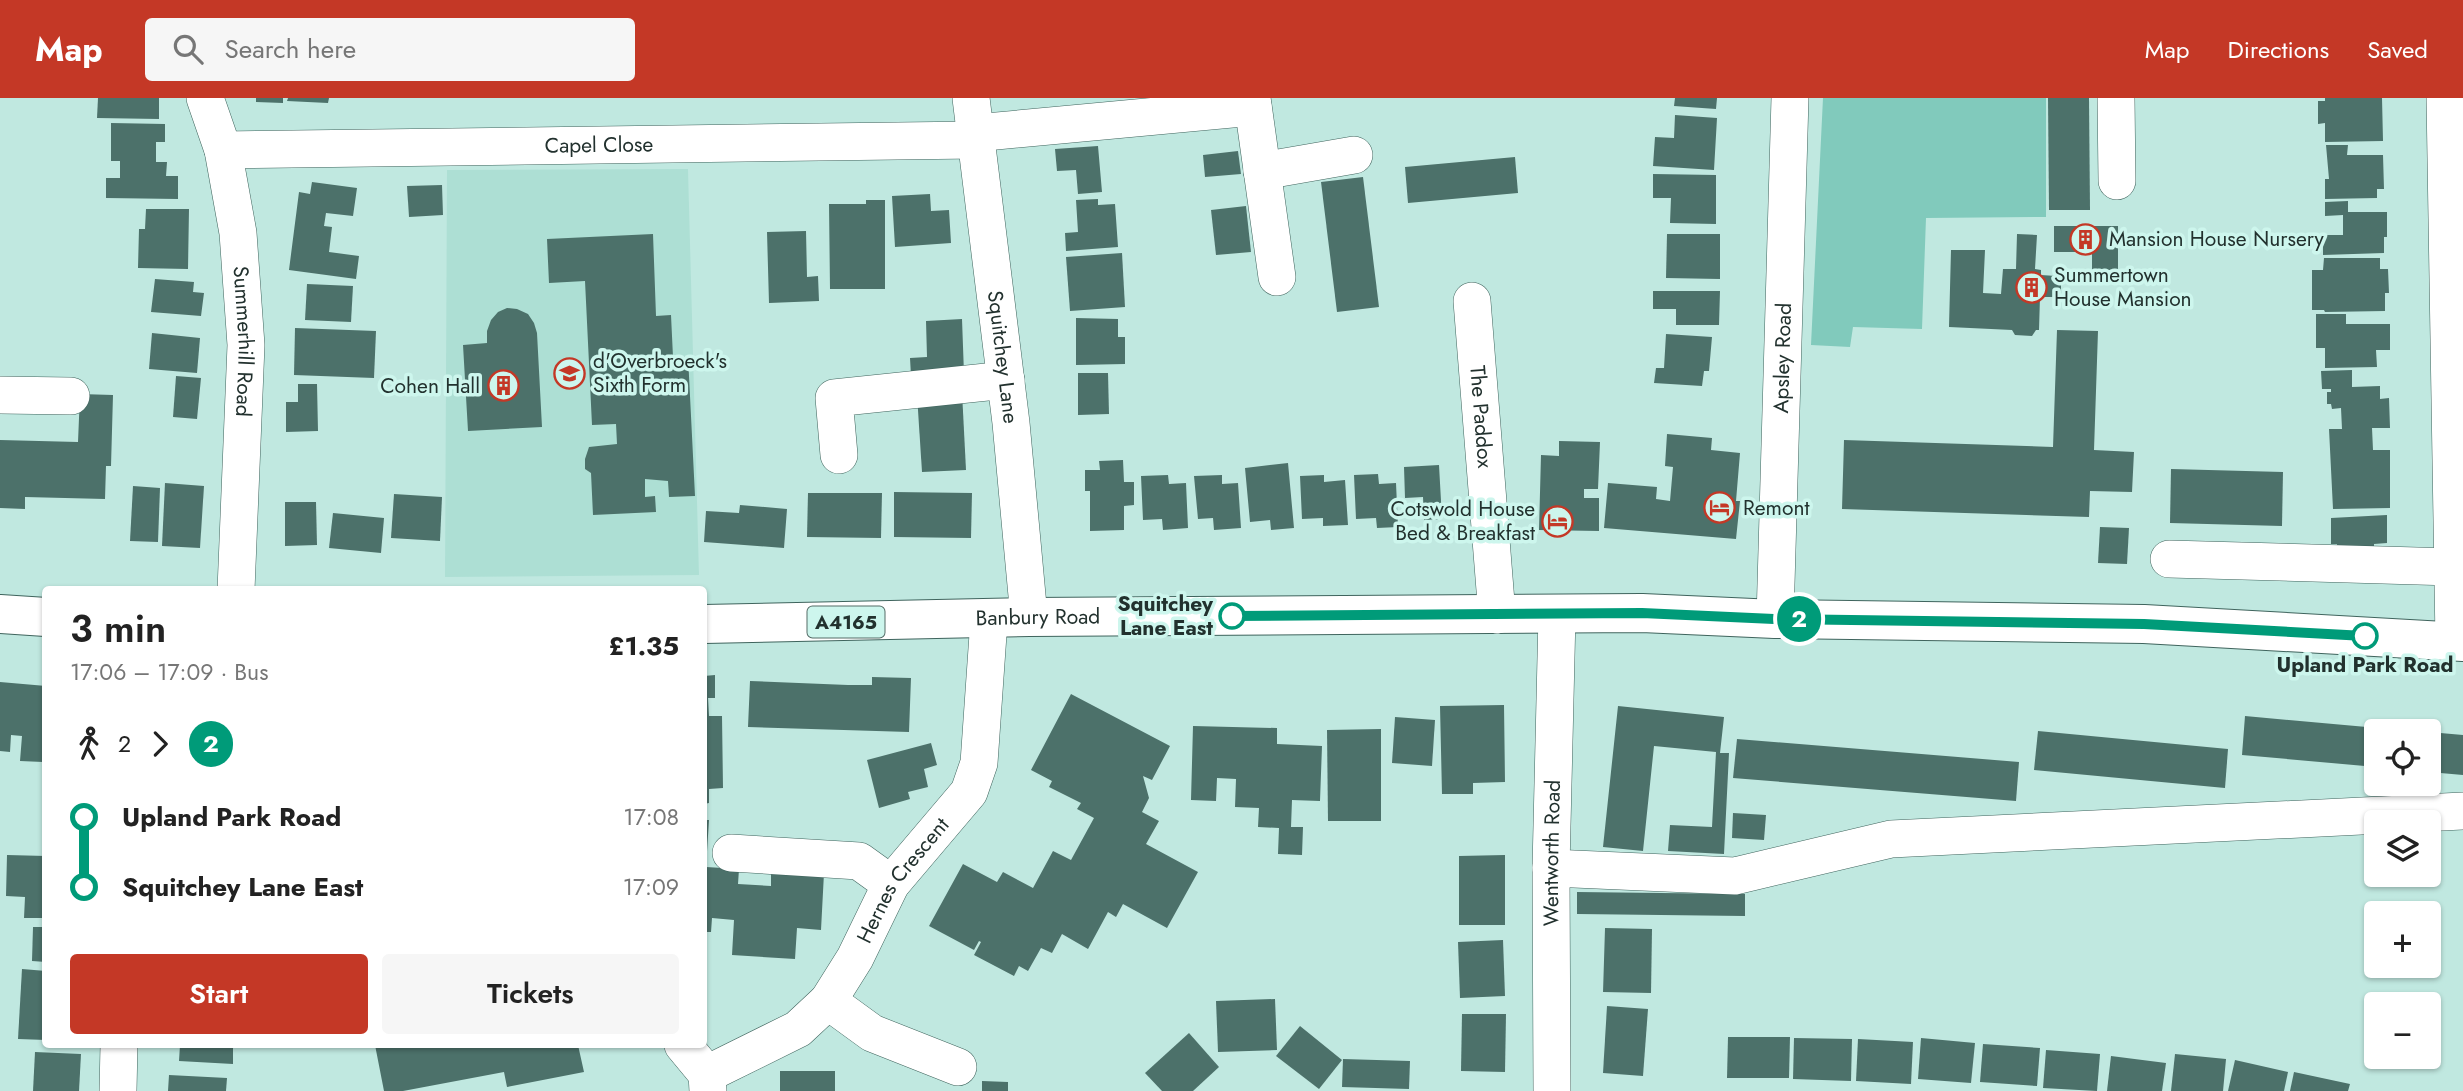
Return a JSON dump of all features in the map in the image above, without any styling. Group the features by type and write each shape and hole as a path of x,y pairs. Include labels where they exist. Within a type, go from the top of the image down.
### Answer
{"main road":[{"name":"Banbury Road","path":"707,624 989,620 1030,617 1642,613 1774,619 2144,624 2458,641"},
{"path":"0,614 42,617"}],"street":[{"name":"Summerhill Road","path":"205,98 223,150 238,233 246,345 236,586"},
{"name":"Apsley Road","path":"1774,619 1790,98"},
{"path":"2116,98 2117,181"},
{"path":"2445,98 2453,567 2458,641"},
{"path":"974,124 1252,103 1277,277"},
{"name":"Capel Close","path":"223,150 974,124"},
{"name":"Squitchey Lane","path":"974,124 1006,380 1030,617"},
{"path":"1262,171 1354,155"},
{"name":"The Paddox","path":"1472,301 1497,615"},
{"path":"839,455 834,398 1006,380"},
{"path":"0,395 71,396"},
{"path":"2169,559 2453,567"},
{"name":"Wentworth Road","path":"1552,1091 1551,868 1557,615"},
{"name":"Hernes Crescent","path":"708,1082 798,1029 828,1001 855,958 891,884 969,792 979,763 989,620"},
{"path":"1551,868 1735,876 1891,839 2463,811"},
{"path":"731,853 859,861 891,884"},
{"path":"828,1001 872,1034 958,1067"},
{"path":"118,1091 119,1048"},
{"path":"685,1048 708,1082"}],"shaded area":[{"path":"1823,98 2046,98 2046,217 1926,218 1922,329 1853,327 1850,347 1811,345"},
{"name":"d'Overbroeck's Sixth Form","path":"688,169 699,575 445,577 447,170"}],"building":[{"path":"98,98 159,98 159,119 97,118"},
{"path":"256,98 283,98 283,103 256,102"},
{"path":"288,98 329,98 328,103 287,101"},
{"path":"1675,98 1717,98 1716,109 1674,106"},
{"path":"2048,98 2089,98 2090,210 2049,210"},
{"path":"2325,98 2382,98 2383,141 2325,142 2325,123 2318,124 2318,101 2325,101"},
{"path":"1675,115 1717,118 1714,170 1653,166 1655,137 1674,138"},
{"path":"111,123 165,124 165,142 156,142 156,162 167,162 166,176 178,176 178,199 106,198 106,178 120,178 120,161 111,161"},
{"path":"2326,145 2348,145 2347,155 2383,155 2384,189 2377,189 2377,198 2325,199 2325,179 2329,179"},
{"path":"1098,146 1102,192 1078,194 1076,170 1057,171 1055,149"},
{"path":"1238,151 1241,174 1205,177 1203,155"},
{"path":"1515,157 1518,193 1408,203 1405,167"},
{"path":"1653,174 1716,175 1716,224 1670,223 1671,198 1653,198"},
{"path":"1363,177 1379,307 1337,312 1321,182"},
{"path":"312,182 357,188 353,216 326,213 324,226 332,227 329,252 359,256 356,279 289,270 299,192 310,194"},
{"path":"442,185 443,215 409,217 407,186"},
{"path":"930,194 931,211 949,210 951,243 895,247 892,196"},
{"path":"1098,199 1098,205 1115,204 1118,247 1066,251 1065,233 1078,232 1076,200"},
{"path":"866,200 885,200 885,289 830,289 829,204 866,204"},
{"path":"2348,201 2348,212 2387,212 2384,253 2323,255 2323,235 2343,235 2343,215 2325,216 2325,202"},
{"path":"1246,206 1251,252 1216,255 1211,210"},
{"path":"146,209 189,209 188,269 138,268 139,229 145,229"},
{"name":"Mansion House Nursery","path":"2054,226 2118,226 2118,270 2092,270 2092,252 2054,252"},
{"path":"806,231 807,277 818,276 819,301 769,303 767,232"},
{"path":"653,234 656,316 671,315 673,357 688,356 695,496 669,497 668,481 645,479 645,497 655,496 656,512 593,515 591,473 585,469 585,459 589,447 617,444 616,424 592,425 585,281 549,283 547,239"},
{"path":"1667,234 1720,234 1720,279 1666,278"},
{"name":"Summertown House Mansion","path":"2017,234 2037,235 2035,269 2041,270 2041,275 2056,276 2061,282 2061,293 2054,297 2040,297 2039,330 2032,336 2015,335 2012,330 1949,327 1951,250 1985,250 1983,293 2001,294 2003,269 2016,269"},
{"path":"1122,253 1125,307 1070,311 1066,257"},
{"path":"2324,258 2380,258 2380,269 2388,269 2389,293 2385,293 2385,311 2312,310 2312,270 2323,270"},
{"path":"155,279 194,282 193,292 204,293 201,316 151,312"},
{"path":"307,284 353,286 351,322 305,320"},
{"path":"1653,291 1720,291 1719,325 1676,325 1676,309 1653,309"},
{"name":"Cohen Hall","path":"507,308 528,314 537,333 542,427 468,431 463,345 487,343 491,320 498,312"},
{"path":"2316,314 2346,314 2346,324 2390,324 2390,350 2376,350 2377,367 2325,368 2325,348 2316,348"},
{"path":"1076,318 1118,319 1118,337 1125,337 1125,364 1076,365"},
{"path":"962,319 964,374 911,376 910,358 927,357 926,321"},
{"path":"295,328 376,331 374,378 294,375"},
{"path":"2057,330 2098,331 2094,450 2134,452 2132,492 2090,491 2089,517 1842,509 1844,440 2053,447"},
{"path":"152,333 200,338 197,373 149,369"},
{"path":"1666,334 1712,337 1709,371 1704,371 1702,386 1654,383 1656,368 1664,368"},
{"path":"2352,370 2352,387 2380,386 2380,399 2389,398 2390,428 2372,428 2373,450 2390,450 2390,508 2333,509 2329,429 2342,429 2341,408 2332,409 2331,404 2327,404 2327,392 2331,392 2331,389 2322,389 2321,371"},
{"path":"1078,373 1108,373 1109,414 1078,415"},
{"path":"176,376 201,378 197,419 173,417"},
{"path":"298,384 317,384 318,431 286,432 286,402 298,402"},
{"path":"962,392 966,470 922,472 917,395"},
{"path":"80,394 113,395 111,466 106,466 105,499 25,497 25,509 0,508 0,440 78,442"},
{"path":"1667,434 1712,438 1711,450 1740,453 1736,501 1740,501 1736,539 1604,528 1608,483 1657,487 1656,499 1670,501 1673,467 1665,466"},
{"path":"1559,441 1600,442 1598,489 1584,489 1584,498 1599,498 1599,531 1539,530 1541,455 1559,456"},
{"path":"1123,460 1124,482 1134,482 1134,505 1124,506 1124,530 1090,531 1090,491 1085,491 1085,470 1100,470 1099,461"},
{"path":"1288,463 1294,528 1271,530 1270,520 1250,522 1245,468"},
{"path":"1439,465 1442,519 1424,520 1423,497 1405,498 1404,467"},
{"path":"2171,469 2283,472 2282,526 2170,523"},
{"path":"1378,474 1379,484 1396,483 1398,527 1377,528 1376,518 1356,519 1354,475"},
{"path":"1168,475 1169,484 1186,483 1188,528 1163,530 1162,519 1143,520 1141,476"},
{"path":"1222,475 1222,484 1238,483 1241,528 1214,530 1213,518 1198,519 1194,476"},
{"path":"1324,475 1324,482 1345,480 1348,525 1323,526 1323,518 1302,519 1300,476"},
{"path":"165,483 204,486 200,548 162,546"},
{"path":"133,486 160,488 158,542 130,541"},
{"path":"894,492 972,493 971,538 894,537"},
{"path":"808,493 882,493 881,538 807,537"},
{"path":"394,494 442,497 440,541 391,538"},
{"path":"285,502 316,502 317,545 285,546"},
{"path":"740,505 787,509 784,548 704,542 706,511 739,513"},
{"path":"333,513 384,518 381,553 329,548"},
{"path":"2387,515 2387,543 2374,544 2374,552 2337,551 2337,544 2331,544 2331,518"},
{"path":"2100,527 2129,528 2127,564 2098,563"},
{"path":"715,675 715,698 708,698 709,716 722,716 723,788 709,789 707,803 707,676"},
{"path":"872,677 911,678 909,732 748,727 750,681 872,685"},
{"path":"0,682 42,686 42,762 20,761 22,736 11,735 10,752 0,751"},
{"path":"1071,694 1170,746 1152,780 1143,776 1149,798 1142,812 1159,821 1146,844 1198,872 1167,928 1123,904 1116,917 1108,912 1088,949 1062,934 1052,953 1041,948 1028,971 1019,966 1014,976 974,955 981,942 979,941 974,950 929,926 963,864 997,882 1003,872 1033,888 1053,851 1071,860 1094,818 1077,809 1081,803 1049,787 1052,781 1031,770"},
{"path":"1504,705 1505,782 1473,783 1473,794 1442,794 1440,706"},
{"path":"1618,706 1724,717 1720,753 1729,753 1724,854 1668,851 1670,825 1712,827 1716,752 1654,746 1643,851 1603,847"},
{"path":"2245,716 2364,727 2364,766 2242,755"},
{"path":"1395,717 1435,720 1432,766 1392,763"},
{"path":"1193,726 1277,728 1277,744 1322,746 1320,801 1292,800 1291,827 1303,827 1302,855 1278,854 1279,828 1258,827 1259,808 1235,807 1236,779 1217,778 1216,801 1191,800"},
{"path":"1381,729 1381,821 1328,821 1327,730"},
{"path":"2038,731 2228,749 2225,788 2034,770"},
{"path":"2441,733 2463,735 2463,775 2441,773"},
{"path":"1737,739 2019,762 2016,801 1733,778"},
{"path":"931,743 937,765 924,769 928,787 908,792 910,799 879,808 867,760"},
{"path":"1733,813 1766,815 1764,840 1732,838"},
{"path":"707,820 709,820 707,851"},
{"path":"7,855 42,856 42,918 24,918 25,897 6,896"},
{"path":"1505,855 1505,925 1459,925 1459,856"},
{"path":"707,867 739,869 738,884 771,886 771,871 824,873 821,930 797,928 795,959 732,955 734,920 712,918 711,932 707,932"},
{"path":"1577,892 1745,894 1745,916 1577,914"},
{"path":"33,927 42,927 42,962 32,961"},
{"path":"1605,928 1652,929 1651,993 1603,992"},
{"path":"1503,940 1505,996 1460,998 1458,942"},
{"path":"22,969 42,971 42,1040 18,1039"},
{"path":"1275,999 1277,1050 1218,1052 1216,1001"},
{"path":"1607,1006 1648,1009 1643,1076 1603,1073"},
{"path":"1462,1014 1506,1014 1505,1072 1461,1071"},
{"path":"1300,1026 1342,1060 1319,1089 1276,1056"},
{"path":"1189,1033 1219,1067 1193,1091 1162,1091 1145,1073"},
{"path":"1728,1037 1790,1037 1789,1078 1727,1078"},
{"path":"1794,1038 1852,1039 1851,1081 1793,1079"},
{"path":"1921,1038 1975,1043 1971,1083 1918,1079"},
{"path":"1858,1039 1913,1042 1911,1084 1856,1081"},
{"path":"1983,1044 2040,1048 2037,1086 1980,1082"},
{"path":"180,1048 233,1048 233,1064 179,1061"},
{"path":"376,1048 579,1048 584,1072 507,1087 504,1072 403,1091 384,1091"},
{"path":"2046,1050 2100,1054 2097,1091 2043,1088"},
{"path":"35,1052 81,1054 79,1091 33,1091"},
{"path":"2175,1054 2226,1059 2223,1091 2171,1091"},
{"path":"2111,1056 2166,1063 2162,1091 2107,1091"},
{"path":"1343,1059 1410,1061 1409,1089 1342,1087"},
{"path":"2235,1060 2288,1072 2284,1091 2228,1091"},
{"path":"780,1071 835,1071 835,1091 780,1091"},
{"path":"2294,1072 2350,1084 2348,1091 2290,1091"},
{"path":"169,1075 227,1078 226,1091 168,1091"},
{"path":"982,1081 1008,1082 1008,1091 982,1091"}],"bus line":[{"name":"2","path":"1232,616 1642,613 1774,619 2144,624 2365,636"}],"place":[{"name":"Mansion House Nursery","path":"2086,239"},
{"name":"Summertown House Mansion","path":"2031,287"},
{"name":"d'Overbroeck's Sixth Form","path":"570,373"},
{"name":"Cohen Hall","path":"503,386"},
{"name":"Remont","path":"1720,508"},
{"name":"Cotswold House Bed & Breakfast","path":"1558,521"},
{"name":"Squitchey Lane East","path":"1232,616"},
{"name":"Upland Park Road","path":"2365,636"}]}
